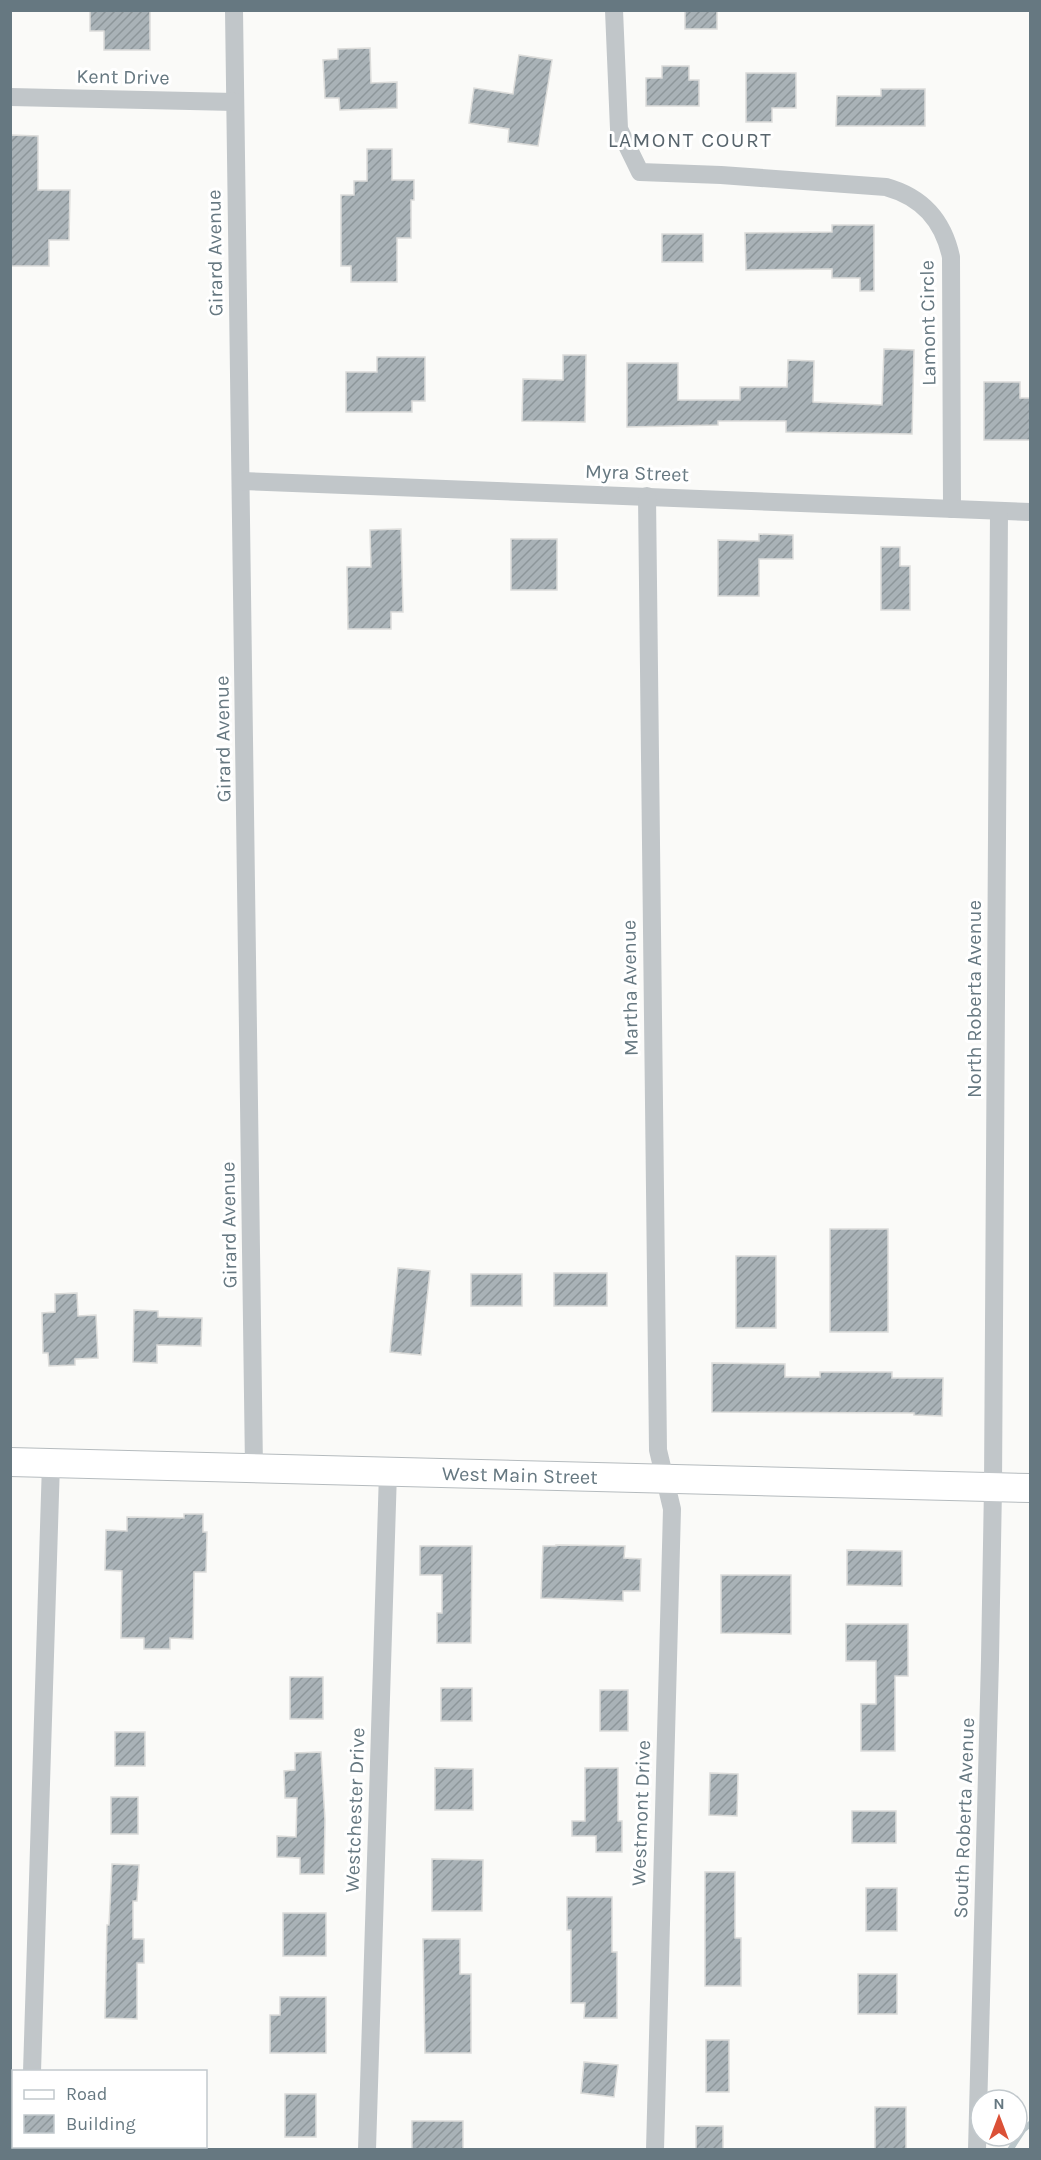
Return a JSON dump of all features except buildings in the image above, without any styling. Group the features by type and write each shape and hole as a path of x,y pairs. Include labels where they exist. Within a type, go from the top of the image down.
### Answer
{"main road":[{"name":"West Main Street","path":"10,1462 1030,1488"}],"street":[{"name":"Girard Avenue","path":"234,10 254,1468"},
{"name":"Lamont Circle","path":"614,10 619,129 639,172 886,187 898,190 920,202 937,220 944,232 951,257 952,508"},
{"name":"Kent Drive","path":"10,97 236,102"},
{"name":"Myra Street","path":"242,481 1030,512"},
{"name":"Martha Avenue","path":"647,496 658,1450 665,1479"},
{"name":"North Roberta Avenue","path":"993,1487 999,511"},
{"path":"32,2070 51,1463"},
{"name":"Westchester Drive","path":"367,2150 388,1472"},
{"name":"Westmont Drive","path":"655,2150 672,1509 665,1479"},
{"name":"South Roberta Avenue","path":"977,2150 993,1487"}],"waterway":[{"path":"1010,2150 1023,2130 1030,2124"}],"district":[{"name":"LAMONT COURT","path":"690,140"}]}
